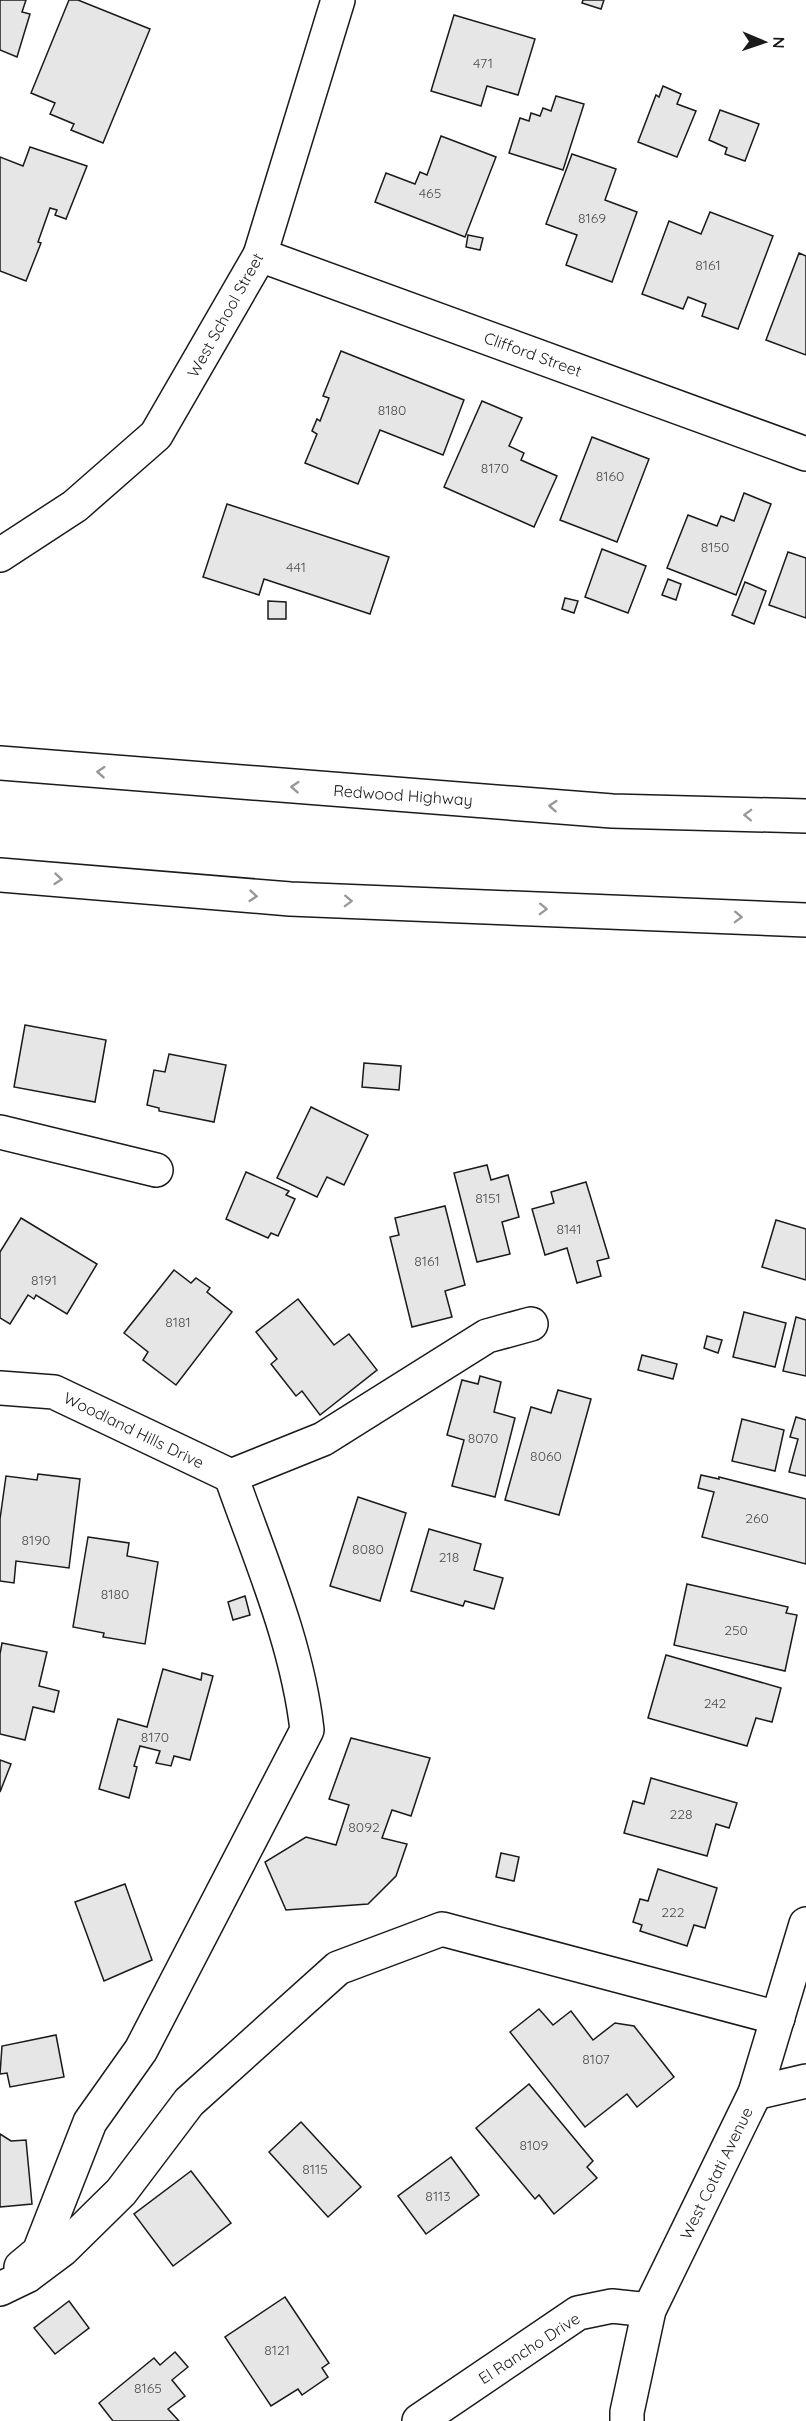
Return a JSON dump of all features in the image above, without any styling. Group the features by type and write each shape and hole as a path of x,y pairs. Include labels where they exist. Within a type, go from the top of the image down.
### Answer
{"main road":[{"name":"West School Street","path":"0,555 75,506 156,435 260,255 338,0"},
{"name":"Clifford Street","path":"260,255 806,454"},
{"name":"Redwood Highway","path":"0,763 612,811 806,816"},
{"path":"0,874 290,899 806,920"},
{"path":"0,1132 156,1170"},
{"path":"0,2287 39,2252 90,2122 141,2050 307,1730 302,1692 289,1645 231,1476 323,1439 487,1336 531,1324"},
{"name":"Woodland Hills Drive","path":"0,1388 54,1392 231,1476"},
{"name":"West Cotati Avenue","path":"627,2421 649,2310 755,2093 806,1924"},
{"path":"0,2287 27,2276 63,2249 121,2192 189,2102 338,1968 442,1929 778,2018"},
{"path":"755,2093 806,2081"},
{"name":"El Rancho Drive","path":"419,2421 578,2313 612,2306 649,2310"}],"building":[{"path":"0,0 26,0 22,12 30,14 17,57 0,50"},
{"path":"69,0 78,0 150,29 103,143 71,130 74,124 50,114 55,103 31,93"},
{"path":"583,0 604,0 601,9 582,3"},
{"path":"454,15 535,39 518,95 487,86 481,106 431,91"},
{"path":"663,86 681,94 677,104 696,111 677,157 638,142 656,95 659,97"},
{"path":"556,96 584,104 563,170 509,153 520,118 529,121 531,113 540,116 543,108 551,111"},
{"path":"720,110 759,124 745,161 725,154 727,148 709,140"},
{"path":"441,136 496,157 465,237 375,202 386,173 415,184 420,172 427,175"},
{"path":"30,147 87,166 66,219 55,215 57,210 50,208 38,242 41,243 26,281 0,271 0,157 23,166"},
{"path":"572,154 616,169 605,200 637,212 612,282 566,265 577,235 546,224"},
{"path":"710,212 773,236 738,329 702,316 706,304 688,297 683,309 642,294 669,221 701,234"},
{"path":"468,235 483,238 480,250 466,247"},
{"path":"799,253 806,256 806,355 766,340"},
{"path":"341,351 464,400 443,455 380,430 358,484 305,463 317,434 312,431 317,419 320,421 329,398 323,396"},
{"path":"482,401 522,418 509,446 524,453 521,460 557,476 534,527 444,487"},
{"path":"592,437 649,459 617,542 560,520"},
{"path":"744,493 771,504 736,595 667,568 688,515 717,526 721,516 734,521"},
{"path":"227,504 389,557 370,614 264,579 259,595 203,577"},
{"path":"602,549 646,566 628,613 585,597"},
{"path":"788,552 806,558 806,618 769,605"},
{"path":"668,579 681,584 676,600 662,595"},
{"path":"745,582 766,591 754,624 732,615"},
{"path":"565,598 578,601 574,613 562,609"},
{"path":"268,601 286,602 286,619 268,619"},
{"path":"25,1025 106,1040 95,1102 14,1087"},
{"path":"169,1054 226,1065 214,1122 159,1111 159,1108 147,1105 154,1070 165,1072"},
{"path":"364,1063 401,1066 399,1090 362,1087"},
{"path":"311,1107 368,1135 344,1185 327,1177 317,1197 277,1178"},
{"path":"487,1165 491,1180 508,1175 519,1217 502,1222 510,1254 477,1262 454,1173"},
{"path":"246,1172 289,1191 286,1195 295,1199 278,1236 271,1233 268,1238 226,1219"},
{"path":"586,1182 609,1258 597,1261 601,1276 577,1283 567,1248 545,1255 532,1209 554,1203 551,1192"},
{"path":"445,1206 465,1285 445,1291 452,1317 412,1327 390,1237 399,1235 395,1218"},
{"path":"21,1218 97,1264 67,1314 36,1295 34,1299 28,1295 10,1324 0,1318 0,1252"},
{"path":"776,1220 806,1229 806,1280 762,1267"},
{"path":"174,1270 191,1283 196,1278 210,1288 207,1292 232,1312 176,1385 143,1360 148,1352 124,1333"},
{"path":"298,1299 334,1345 349,1334 377,1370 320,1415 302,1391 296,1396 271,1364 277,1359 256,1332"},
{"path":"744,1312 786,1323 775,1367 733,1357"},
{"path":"796,1317 806,1320 806,1376 783,1371"},
{"path":"707,1336 722,1340 718,1353 704,1348"},
{"path":"642,1355 677,1364 673,1379 638,1370"},
{"path":"480,1376 501,1382 494,1412 515,1418 495,1497 452,1486 464,1440 447,1435 462,1380 478,1384"},
{"path":"558,1390 591,1399 559,1515 505,1500 531,1407 551,1413"},
{"path":"796,1417 806,1420 806,1476 789,1472 798,1439 790,1437"},
{"path":"742,1419 784,1430 775,1471 732,1461"},
{"path":"38,1474 80,1479 69,1568 16,1561 14,1583 0,1581 0,1519 6,1476 37,1480"},
{"path":"701,1475 719,1479 719,1477 806,1499 806,1564 702,1537 714,1492 698,1488"},
{"path":"358,1497 406,1513 380,1601 330,1586"},
{"path":"429,1529 481,1544 474,1570 503,1578 494,1609 465,1601 463,1606 411,1591"},
{"path":"88,1537 129,1543 127,1556 158,1562 145,1644 103,1637 104,1633 73,1627"},
{"path":"687,1584 788,1607 786,1613 797,1615 785,1671 674,1645"},
{"path":"245,1596 250,1615 233,1620 228,1602"},
{"path":"2,1643 47,1652 39,1686 59,1691 54,1712 33,1707 25,1740 0,1734"},
{"path":"666,1655 781,1688 772,1722 756,1718 747,1746 648,1718"},
{"path":"163,1669 201,1680 202,1673 213,1676 190,1760 174,1756 171,1766 156,1763 160,1751 140,1746 129,1798 99,1789 118,1719 147,1727"},
{"path":"351,1738 430,1758 411,1816 392,1810 382,1838 407,1844 396,1876 368,1904 286,1910 265,1862 306,1837 336,1845 349,1805 329,1799"},
{"path":"0,1760 11,1764 0,1792"},
{"path":"651,1778 737,1803 729,1828 716,1824 707,1856 624,1833 633,1801 644,1804"},
{"path":"501,1853 519,1857 514,1881 496,1877"},
{"path":"658,1869 717,1888 705,1928 694,1925 687,1946 640,1931 642,1925 633,1922 640,1899 648,1901"},
{"path":"125,1884 152,1960 104,1981 75,1902"},
{"path":"539,2009 553,2025 571,2011 593,2040 615,2023 634,2026 674,2077 637,2107 627,2094 585,2127 510,2032"},
{"path":"56,2035 64,2077 10,2087 7,2073 0,2074 2,2046"},
{"path":"529,2084 593,2161 587,2167 597,2178 554,2214 539,2195 535,2199 476,2128"},
{"path":"301,2122 361,2187 328,2217 269,2152"},
{"path":"0,2134 11,2141 26,2140 32,2204 0,2207"},
{"path":"451,2157 479,2195 426,2234 398,2196"},
{"path":"191,2171 231,2223 173,2266 134,2214"},
{"path":"285,2297 329,2363 322,2368 328,2377 302,2395 298,2389 271,2406 225,2337"},
{"path":"69,2301 89,2328 55,2354 34,2328"},
{"path":"175,2352 188,2367 172,2380 185,2396 168,2409 179,2421 113,2421 99,2403 154,2358 160,2365"}]}
